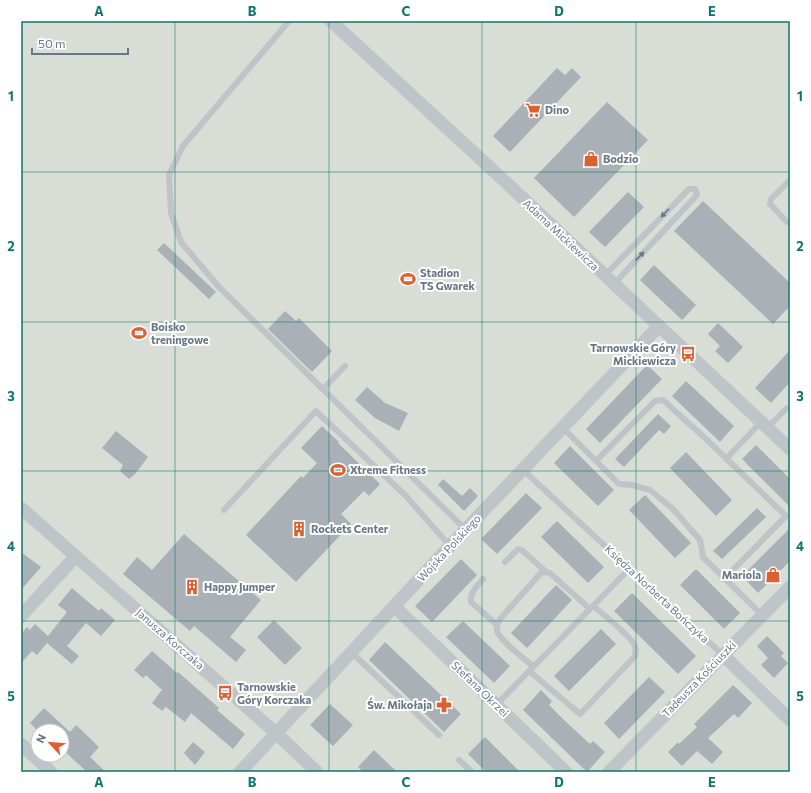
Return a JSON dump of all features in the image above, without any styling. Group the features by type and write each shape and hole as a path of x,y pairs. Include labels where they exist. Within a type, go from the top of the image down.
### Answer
{"street":[{"name":"Adama Mickiewicza","path":"331,21 790,449"},
{"name":"Wojska Polskiego","path":"240,772 450,546 659,326"},
{"name":"Janusza Korczaka","path":"21,508 276,733 317,772"},
{"path":"21,616 76,556"},
{"name":"Tadeusza Kościuszki","path":"609,772 790,587"},
{"name":"Stefana Okrzei","path":"394,606 566,772"},
{"name":"Księdza Norberta Bończyka","path":"723,655 790,720"},
{"path":"21,744 51,772"}],"lane":[{"path":"289,21 183,146 169,175 170,213 181,242 219,286 466,530"},
{"path":"787,222 770,204 771,199 790,180"},
{"path":"689,189 695,189 697,195 609,280 689,189"},
{"path":"323,389 345,366"},
{"path":"596,460 655,401 663,400 786,516 724,579"},
{"path":"726,459 764,425 786,409 790,408"},
{"path":"224,510 316,411 405,495 450,546"},
{"path":"563,428 619,484 632,485 650,490 673,509 700,540 703,557 762,615"},
{"name":"Księdza Norberta Bończyka","path":"523,470 723,655"},
{"path":"505,562 518,549 523,550 546,572 550,573 592,607 633,643 636,648 635,656 580,714 531,669 502,639 496,630 497,625 505,613 540,574 546,572"},
{"path":"496,705 629,569"},
{"path":"483,579 472,593 471,602 497,625"},
{"path":"351,652 439,736"},
{"path":"459,760 472,772"}],"shaded area":[{"path":"21,21 790,21 790,772 21,772"}],"building":[{"name":"Dino","path":"557,68 565,75 572,68 581,77 510,152 493,136"},
{"name":"Bodzio","path":"607,102 648,140 574,217 534,178"},
{"path":"628,192 644,207 605,247 589,232"},
{"path":"703,201 790,283 790,306 773,324 674,231"},
{"path":"164,243 216,292 209,299 157,250"},
{"path":"654,265 696,305 682,320 640,280"},
{"path":"285,311 296,321 299,318 332,351 312,372 268,329"},
{"path":"718,323 743,347 728,363 715,351 720,346 708,334"},
{"path":"790,350 790,382 771,403 755,388"},
{"path":"647,365 662,379 600,443 586,429"},
{"path":"686,381 734,426 720,442 672,396"},
{"path":"367,387 385,403 408,413 399,431 375,418 355,400"},
{"path":"658,414 671,426 664,434 659,430 624,467 615,459"},
{"name":"Rockets Center","path":"322,426 380,484 369,496 364,491 341,514 351,524 296,582 246,535 301,476 303,478 317,463 301,448"},
{"path":"116,431 148,457 135,474 129,479 120,471 123,465 102,448"},
{"path":"756,445 790,479 790,507 742,459"},
{"path":"570,446 614,490 598,506 554,463"},
{"path":"686,452 732,500 716,516 670,468"},
{"path":"443,479 462,496 470,488 478,496 464,511 438,485"},
{"path":"526,493 542,508 497,554 481,539"},
{"path":"645,495 691,543 675,558 629,510"},
{"path":"757,508 766,517 722,559 713,551"},
{"path":"557,521 604,567 588,583 541,537"},
{"path":"790,528 790,561 758,593 742,576"},
{"name":"Happy Jumper","path":"184,534 261,600 230,637 246,650 236,662 194,626 190,631 123,574 137,557 152,570"},
{"path":"21,552 41,567 21,590"},
{"path":"461,559 477,575 432,622 415,606"},
{"path":"696,569 740,613 724,629 680,585"},
{"path":"556,585 572,600 527,648 511,633"},
{"path":"72,588 99,611 101,608 115,620 101,636 86,623 67,646 79,656 72,664 47,643 37,655 32,651 21,663 21,634 27,627 30,630 35,624 48,636 67,612 58,605"},
{"path":"632,593 696,656 678,674 614,611"},
{"path":"274,620 302,648 285,665 257,637"},
{"path":"463,621 510,666 494,683 446,637"},
{"path":"601,629 616,644 569,691 554,676"},
{"path":"767,636 784,653 781,656 788,663 774,678 761,665 768,658 757,646"},
{"path":"385,642 461,714 444,732 369,660"},
{"path":"152,651 219,708 217,710 245,734 233,749 191,713 185,722 166,707 162,711 152,703 162,690 146,675 143,678 134,670"},
{"path":"649,677 665,692 619,739 604,723"},
{"path":"733,685 752,703 738,718 734,714 708,738 723,752 712,764 697,751 682,766 668,752 697,727 694,724"},
{"path":"541,690 552,701 549,705 565,721 590,744 593,741 605,752 587,772 523,710"},
{"path":"330,704 353,725 333,746 310,725"},
{"path":"44,708 60,723 30,723"},
{"path":"76,725 99,747 90,757 106,772 87,772 70,756 70,732"},
{"path":"485,737 520,772 486,772 468,754"},
{"path":"193,742 205,752 195,765 184,753"},
{"path":"374,750 397,772 363,772 358,767"}],"place":[{"name":"Dino","path":"533,110"},
{"name":"Bodzio","path":"591,159"},
{"name":"Stadion TS Gwarek","path":"408,279"},
{"name":"Boisko treningowe","path":"139,333"},
{"name":"Tarnowskie Góry Mickiewicza","path":"688,354"},
{"name":"Xtreme Fitness","path":"338,470"},
{"name":"Rockets Center","path":"299,529"},
{"name":"Mariola","path":"773,575"},
{"name":"Happy Jumper","path":"192,587"},
{"name":"Tarnowskie Góry Korczaka","path":"225,693"},
{"name":"Św. Mikołaja","path":"444,705"}]}
